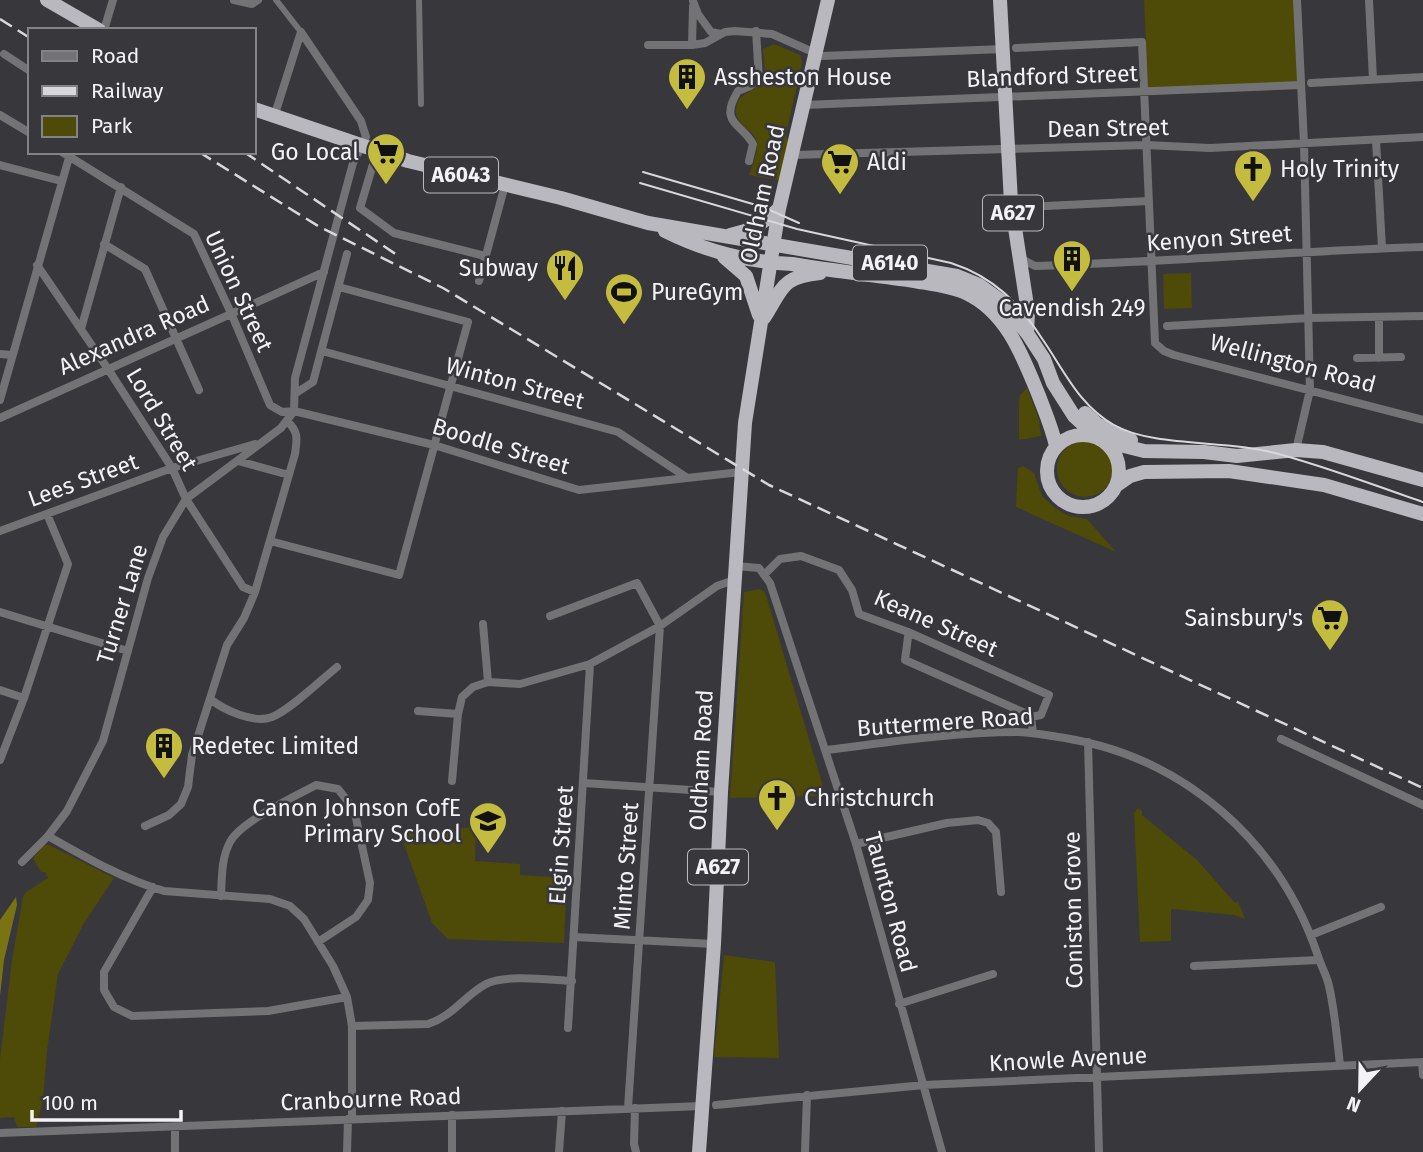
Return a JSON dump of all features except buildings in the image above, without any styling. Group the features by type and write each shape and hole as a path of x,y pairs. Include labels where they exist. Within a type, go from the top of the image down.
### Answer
{"highway":[{"path":"47,0 98,28"},
{"name":"Oldham Road","path":"699,1152 709,1106 721,792 743,447 779,209 828,0"},
{"name":"A627","path":"1000,0 1010,48 1006,97 1007,149 1011,202 1022,278"},
{"name":"A6043","path":"256,110 408,161 648,223 772,246"},
{"name":"A6043","path":"722,236 755,228 779,209"},
{"name":"A6043","path":"648,223 716,253 770,263"},
{"name":"A6140","path":"772,246 818,250 957,276 979,285 1001,301 1027,332 1078,407 1097,424 1116,435 1141,443 1237,456 1296,450 1323,452 1423,480"},
{"path":"716,253 731,261 746,276 761,323"},
{"path":"770,263 838,270"},
{"name":"A627","path":"761,323 781,287 802,275 838,270 958,290 986,306"},
{"path":"1022,278 1001,301 986,306 999,318 1030,370 1056,446"},
{"path":"1022,278 1028,312 1027,332"},
{"name":"A6140","path":"1044,359 1052,383 1074,416 1100,439 1144,452 1204,453"},
{"path":"1076,435 1100,439 1112,448 1120,470 1117,485 1110,496 1094,505 1083,507 1066,503 1054,493 1047,477 1048,460 1056,446 1076,435"},
{"path":"1117,485 1130,476 1144,472 1229,471 1324,485 1423,514"}],"street":[{"path":"103,28 113,0"},
{"path":"234,0 252,4 258,0"},
{"path":"276,0 361,121 370,149 360,208 394,233 485,256"},
{"path":"419,0 421,104"},
{"path":"693,0 698,14 711,32 722,34"},
{"path":"692,45 693,0"},
{"path":"1296,450 1310,390 1304,144 1297,0"},
{"path":"1369,0 1373,79"},
{"path":"648,45 705,43 735,31 756,31 789,40 815,53 834,56 1142,43 1152,263"},
{"path":"749,161 753,144 731,117 731,109 738,91 759,79 756,31"},
{"path":"274,117 301,32"},
{"path":"4,54 28,70"},
{"path":"1311,83 1423,77"},
{"name":"Blandford Street","path":"804,105 1300,85"},
{"path":"0,114 28,132"},
{"name":"Dean Street","path":"793,155 1146,145 1210,148 1423,137"},
{"path":"1376,140 1382,248"},
{"name":"Turner Lane","path":"22,862 48,836 67,811 103,741 148,578 163,537 186,499 281,428 294,411 296,378 353,163 370,149"},
{"path":"0,400 68,154"},
{"name":"Union Street","path":"68,154 194,234 270,405 282,412 294,411"},
{"path":"0,165 61,181"},
{"path":"479,281 505,185"},
{"path":"81,329 121,187"},
{"path":"1011,202 1025,206 1149,201"},
{"path":"104,244 145,268 200,390"},
{"name":"Kenyon Street","path":"1020,258 1035,266 1152,263 1307,250 1423,247"},
{"path":"296,393 313,382 347,254"},
{"name":"Wellington Road","path":"1152,263 1155,343 1164,351 1423,420"},
{"name":"Lord Street","path":"37,265 172,468 186,499 243,587 253,592"},
{"name":"Alexandra Road","path":"0,418 324,272"},
{"path":"270,541 399,575 451,386 468,322 338,287"},
{"path":"1167,326 1309,318 1423,316"},
{"path":"1379,317 1379,358"},
{"path":"1176,326 1177,336"},
{"name":"Winton Street","path":"322,351 618,432 686,477"},
{"path":"0,354 12,355"},
{"path":"1357,358 1401,357"},
{"name":"Boodle Street","path":"294,411 434,445 579,490 741,472"},
{"path":"145,826 169,815 181,804 188,787 192,755 227,645 244,618 289,475 298,437 295,428 287,421"},
{"name":"Lees Street","path":"0,531 172,468 260,443"},
{"path":"238,461 289,475"},
{"path":"0,760 24,698 68,564 47,513"},
{"name":"Keane Street","path":"764,575 780,559 801,556 839,570 852,590 859,614 908,632 1048,695 1041,715 1031,717"},
{"path":"452,781 458,714 462,697 473,687 488,682 520,684 590,664 660,626 735,573 759,568 764,575"},
{"name":"Taunton Road","path":"764,575 770,583 856,844 942,1152"},
{"path":"550,616 637,583 660,626"},
{"path":"0,611 128,651"},
{"path":"483,624 488,682"},
{"name":"Minto Street","path":"636,1152 631,1108 660,626"},
{"path":"908,637 905,660 1031,717 1033,733"},
{"name":"Elgin Street","path":"568,1028 590,664"},
{"path":"210,699 219,707 258,719 267,719 281,712 337,667"},
{"path":"0,690 24,698"},
{"path":"418,711 458,714"},
{"name":"Buttermere Road","path":"827,750 976,735 1033,733 1087,742 1156,766 1197,791 1269,861 1287,889 1311,935 1329,984 1340,1065"},
{"path":"1281,739 1423,805"},
{"name":"Coniston Grove","path":"1087,742 1099,1152"},
{"path":"584,783 721,792"},
{"path":"221,896 223,861 230,841 245,826 316,785 338,789 354,809 370,883 368,900 356,917 318,942"},
{"path":"856,844 947,823 978,820 988,823 996,832 1001,892"},
{"path":"48,836 121,875 153,887 270,899 290,906 304,919 346,997 352,1026 347,1152"},
{"path":"153,887 104,972 104,990 114,1007 132,1016 268,1011 346,997"},
{"path":"1311,935 1381,907"},
{"path":"574,937 714,944"},
{"path":"1194,966 1319,960"},
{"path":"899,1004 993,974"},
{"path":"352,1026 428,1024 440,1020 484,985 496,980 572,981"},
{"path":"1423,1062 1423,1075"},
{"name":"Knowle Avenue","path":"709,1106 924,1085 1423,1062"},
{"path":"805,1152 807,1096"},
{"name":"Cranbourne Road","path":"0,1133 709,1106"},
{"path":"559,1152 562,1111"},
{"path":"452,1115 452,1152"},
{"path":"175,1127 175,1152"}],"green space":[{"path":"1144,0 1296,0 1298,82 1148,88"},
{"path":"774,44 800,55 802,63 779,180 749,175 757,143 736,112 739,99 762,82 765,70 763,49"},
{"path":"1191,273 1192,308 1164,309 1163,274"},
{"path":"1027,388 1039,419 1041,436 1019,440 1019,401 1020,395"},
{"path":"1085,441 1096,443 1105,449 1111,458 1111,480 1105,489 1096,495 1085,497 1074,495 1065,489 1059,480 1057,469 1059,458 1065,449 1074,443"},
{"path":"1023,466 1034,473 1042,496 1069,516 1087,519 1116,552 1016,507 1018,468"},
{"path":"760,589 765,592 826,796 730,798 744,592"},
{"path":"1138,808 1142,815 1197,860 1235,903 1238,901 1245,919 1234,915 1171,909 1171,941 1140,942 1134,813"},
{"path":"490,826 489,832 476,832 475,861 520,864 520,875 567,878 564,943 448,939 432,923 400,833"},
{"path":"44,845 49,845 114,878 84,923 58,974 43,1100 36,1127 17,1127 14,1117 0,1118 0,1059 23,897 26,892 48,878 33,858"},
{"path":"724,955 775,962 779,1058 714,1057"}],"shaded area":[{"path":"16,897 17,905 4,960 0,996 0,920"}],"tram line":[{"path":"643,172 763,207 799,223"},
{"path":"640,183 797,229 951,263 980,276 1004,293 1025,314 1091,408 1114,425 1130,432 1168,440 1271,452 1423,502"}],"railway":[{"path":"0,19 28,37"},
{"path":"202,154 318,226 443,288 769,485 1423,788"},
{"path":"247,154 400,257"}],"place":[{"name":"Assheston House","path":"687,111"},
{"name":"Go Local","path":"386,186"},
{"name":"Aldi","path":"840,196"},
{"name":"Holy Trinity","path":"1253,203"},
{"name":"Cavendish 249","path":"1072,293"},
{"name":"Subway","path":"565,302"},
{"name":"PureGym","path":"624,326"},
{"name":"Sainsbury's","path":"1330,652"},
{"name":"Redetec Limited","path":"164,780"},
{"name":"Christchurch","path":"777,832"},
{"name":"Canon Johnson CofE Primary School","path":"488,855"}]}
